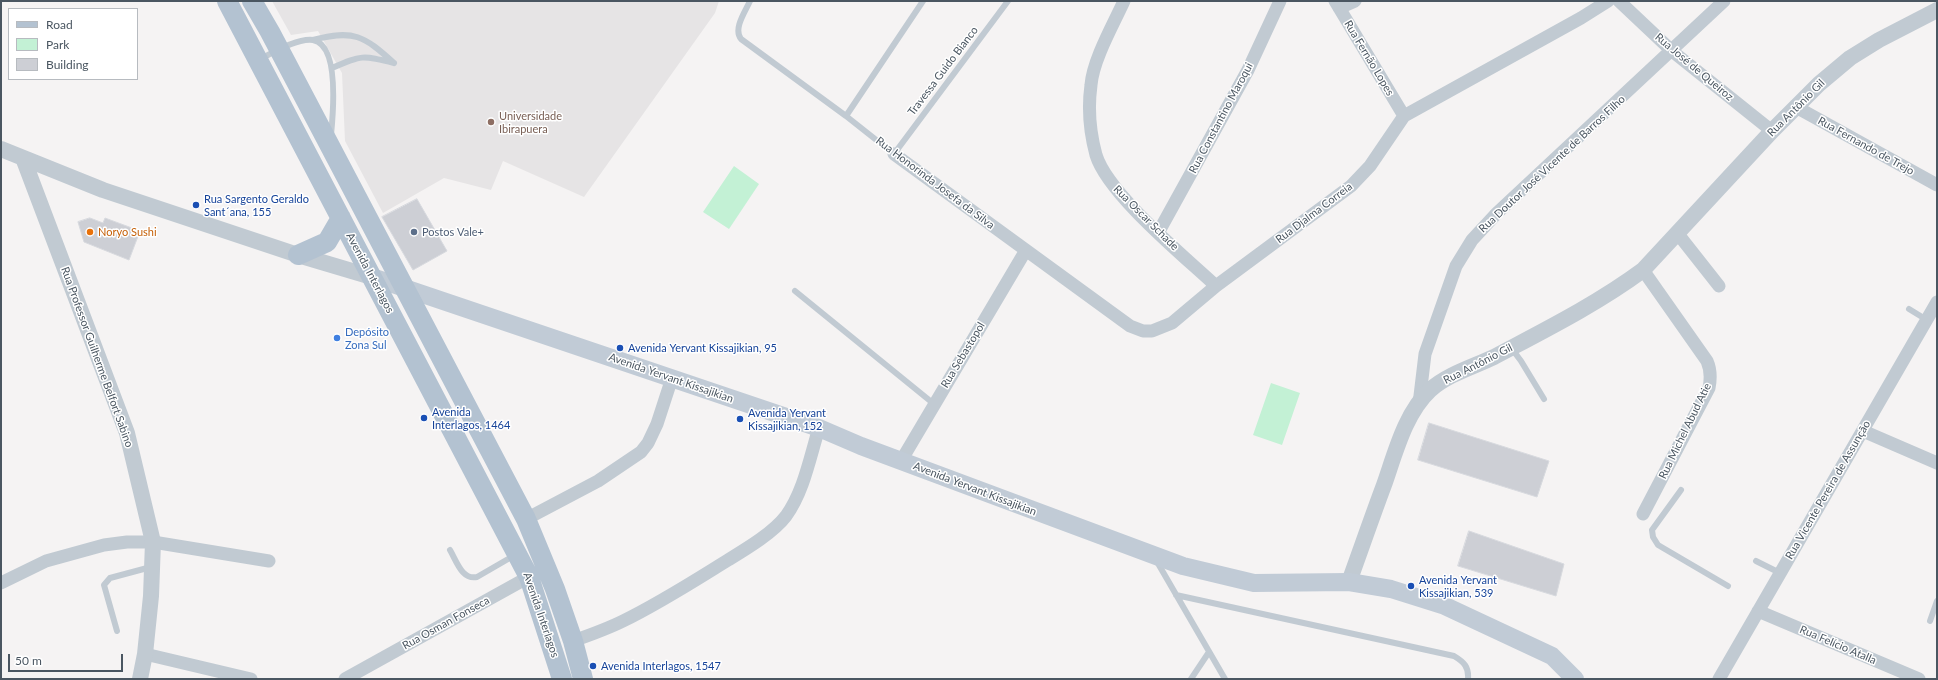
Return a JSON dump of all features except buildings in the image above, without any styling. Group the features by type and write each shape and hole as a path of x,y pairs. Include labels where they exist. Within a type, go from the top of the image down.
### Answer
{"main road":[{"name":"Avenida Interlagos","path":"227,1 257,61 518,554 529,577 562,679"},
{"name":"Avenida Interlagos","path":"252,1 526,520 547,566 573,641 583,679"},
{"path":"298,255 327,242 341,218"},
{"name":"Avenida Yervant Kissajikian","path":"372,276 403,288 819,428 901,461 1182,566 1254,583 1349,582 1391,589 1445,606 1552,656 1575,679"}],"street":[{"name":"Rua Oscar Schade","path":"1124,1 1102,46 1091,85 1091,125 1096,156 1113,186 1158,233 1216,286"},
{"name":"Rua Constantino Maroqui","path":"1158,233 1248,70 1280,1"},
{"path":"1337,5 1355,1"},
{"name":"Rua Djalma Correia","path":"1130,326 1143,331 1161,329 1172,323 1216,286 1351,186 1370,166 1404,116 1581,18 1608,1"},
{"name":"Rua José de Queiroz","path":"1619,1 1672,51 1772,131"},
{"name":"Rua Doutor José Vicente de Barros Filho","path":"1419,404 1425,354 1456,266 1472,240 1497,213 1724,1"},
{"name":"Rua Fernão Lopes","path":"1337,5 1404,116"},
{"name":"Rua Antônio Gil","path":"1349,582 1403,431 1419,404 1430,390 1449,377 1511,348 1624,285 1643,270 1678,234 1772,131 1819,84 1850,58 1879,40 1937,10"},
{"name":"Rua Fernando de Trejo","path":"1796,107 1937,185"},
{"path":"1,150 103,190 298,255 372,276"},
{"name":"Rua Honorinda Josefa da Silva","path":"894,154 1130,326"},
{"name":"Rua Professor Guilherme Belfort Sabino","path":"23,158 128,433 153,542 151,596 145,654 140,679"},
{"path":"1678,234 1720,286"},
{"name":"Rua Sebastopol","path":"901,461 1026,250"},
{"name":"Rua Michel Abud Atie","path":"1643,270 1707,360 1711,370 1711,381 1709,388 1643,514"},
{"name":"Rua Vicente Pereira de Assunção","path":"1722,678 1758,611 1937,302"},
{"path":"526,520 598,481 641,452 657,424 672,378"},
{"path":"573,641 622,621 679,591 748,547 785,517 793,505 803,480 819,428"},
{"path":"1863,431 1937,463"},
{"path":"1,582 46,561 104,545 126,542 153,542 269,561"},
{"name":"Rua Osman Fonseca","path":"345,679 547,566"},
{"name":"Rua Felício Atalla","path":"1758,611 1919,679"},
{"path":"145,654 251,679"}],"lane":[{"name":"Rua Honorinda Josefa da Silva","path":"750,1 738,28 738,36 741,40 846,116 894,154"},
{"path":"846,116 923,1"},
{"name":"Travessa Guido Bianco","path":"894,154 1008,1"},
{"path":"257,61 278,49 293,44 334,35 347,34 369,42 394,63 364,56 356,57 332,68"},
{"path":"313,40 322,45 327,52 332,68 333,120 329,146"},
{"path":"795,291 934,404"},
{"path":"1909,308 1927,320"},
{"path":"1511,348 1521,361 1544,399"},
{"path":"1680,490 1652,530 1653,537 1658,545 1728,586"},
{"path":"450,550 465,576 470,578 477,577 518,554"},
{"path":"1153,555 1225,679"},
{"path":"1756,561 1780,573"},
{"path":"117,631 104,585 110,578 152,567"},
{"path":"1176,596 1454,656 1464,662 1468,672 1468,679"},
{"path":"1930,621 1937,602"},
{"path":"1191,679 1209,652"}],"shaded area":[{"name":"Universidade Ibirapuera","path":"272,1 719,1 715,13 584,197 503,161 491,190 444,178 383,213 345,141 342,73 318,31 291,35"}],"green space":[{"path":"734,166 759,184 729,229 703,212"},
{"path":"1271,383 1300,393 1282,445 1253,435"}],"place":[{"name":"Universidade Ibirapuera","path":"491,122"},
{"name":"Rua Sargento Geraldo Sant´ana, 155","path":"196,205"},
{"name":"Noryo Sushi","path":"90,232"},
{"name":"Postos Vale+","path":"414,232"},
{"name":"Depósito Zona Sul","path":"337,338"},
{"name":"Avenida Yervant Kissajikian, 95","path":"620,348"},
{"name":"Avenida Interlagos, 1464","path":"424,418"},
{"name":"Avenida Yervant Kissajikian, 152","path":"740,419"},
{"name":"Avenida Yervant Kissajikian, 539","path":"1411,586"},
{"name":"Avenida Interlagos, 1547","path":"593,666"}]}
